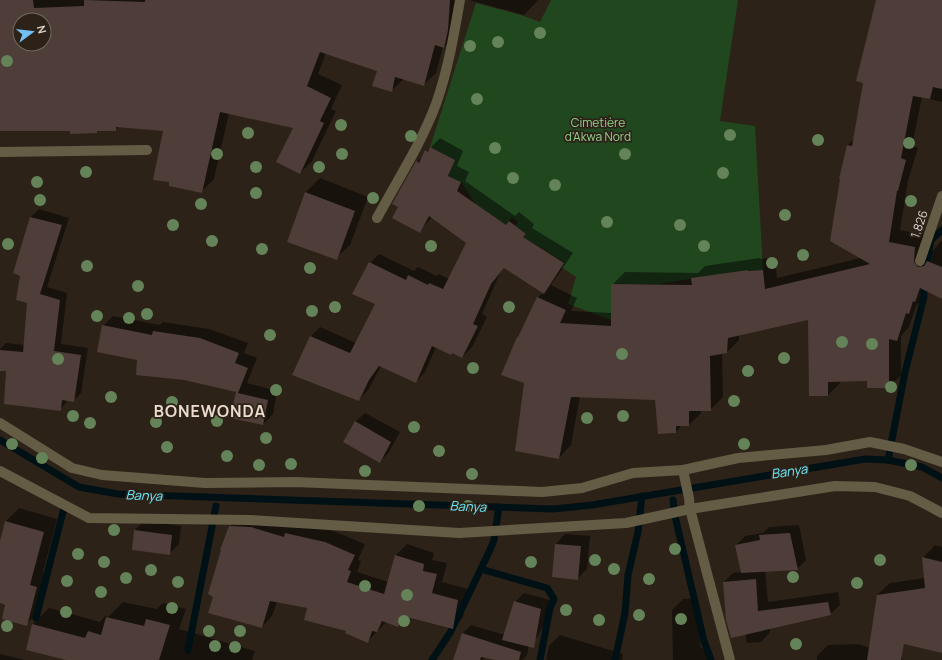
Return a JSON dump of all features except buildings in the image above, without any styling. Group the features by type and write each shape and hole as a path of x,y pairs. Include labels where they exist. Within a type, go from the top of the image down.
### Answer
{"street":[{"path":"377,218 418,144 436,105 451,56 460,0"},
{"path":"0,152 147,150"},
{"name":"1.826","path":"920,260 942,196"},
{"path":"0,423 72,468 102,475 205,483 295,482 542,492 582,488 633,473 684,474 738,458 826,450 870,442 904,449 942,462"},
{"path":"0,470 89,518 250,520 459,533 626,523 690,510 835,486 875,487 910,496 942,513"},
{"path":"684,474 690,510 730,660"}],"green space":[{"name":"Cimetière d'Akwa Nord","path":"551,0 738,0 720,121 755,126 763,270 747,270 658,284 612,284 611,320 568,304 576,277 561,267 564,262 523,237 526,234 515,226 518,222 512,217 507,223 512,227 509,228 476,205 461,182 449,176 454,160 430,147 476,3 521,15 540,22"}],"waterway":[{"path":"925,270 931,240 942,230"},
{"path":"888,460 905,372 924,297 924,281"},
{"name":"Banya","path":"0,440 79,487 118,494 553,509 592,505 865,459 888,460 922,467 942,478"},
{"path":"615,660 625,613 628,575 638,532 642,496"},
{"path":"673,500 675,516 704,641 711,660"},
{"path":"36,618 65,504"},
{"path":"188,648 188,650 216,506"},
{"path":"432,660 450,633 490,550 494,540 499,507"},
{"path":"481,569 547,588 554,599 550,608 540,660"}],"district":[{"name":"BONEWONDA","path":"210,411"}]}
